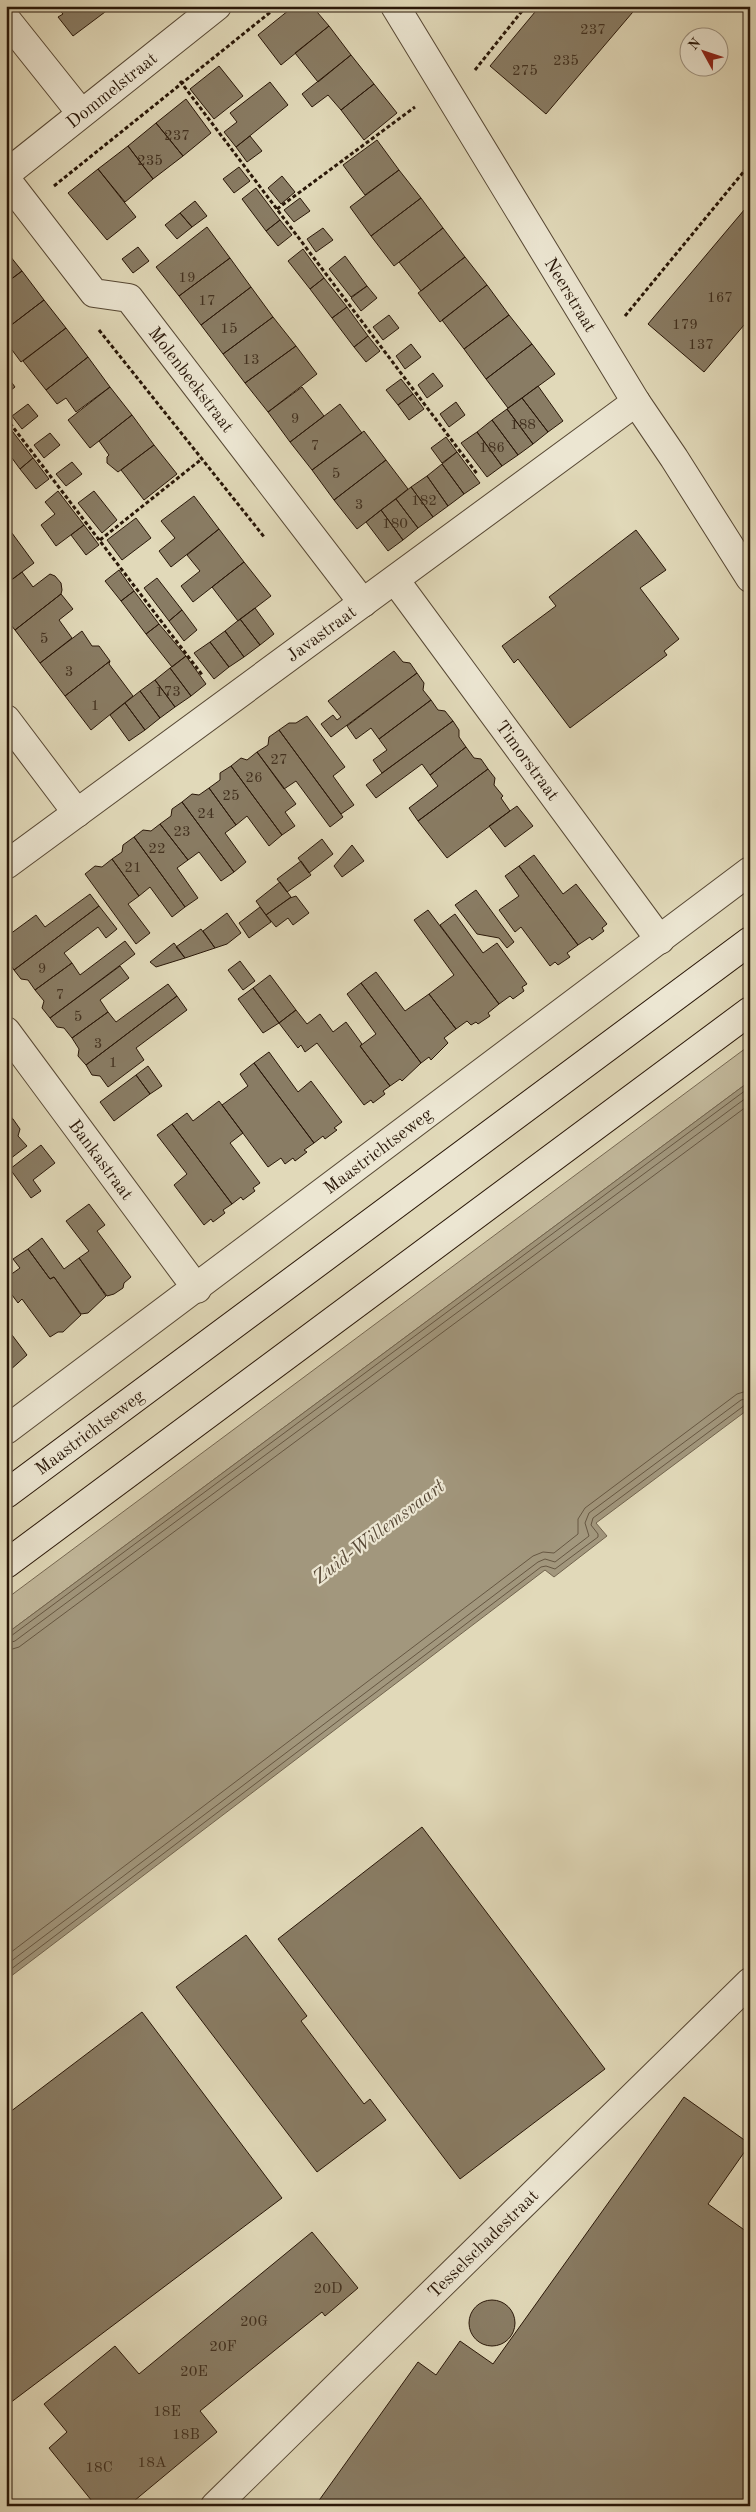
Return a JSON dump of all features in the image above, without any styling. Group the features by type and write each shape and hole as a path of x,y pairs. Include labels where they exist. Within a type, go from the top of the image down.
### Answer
{"street":[{"name":"Dommelstraat","path":"6,174 217,6"},
{"name":"Neerstraat","path":"396,6 636,402 750,578"},
{"path":"6,19 81,113"},
{"path":"6,179 94,293"},
{"name":"Molenbeekstraat","path":"94,293 129,298 363,604"},
{"name":"Javastraat","path":"6,866 636,402"},
{"name":"Timorstraat","path":"395,580 660,940"},
{"path":"6,718 77,813"},
{"name":"Maastrichtseweg","path":"6,1430 197,1289 750,871"},
{"name":"Maastrichtseweg","path":"6,1494 750,941"},
{"path":"6,1564 750,1011"},
{"name":"Bankastraat","path":"6,1031 197,1289"},
{"name":"Tesselschadestraat","path":"215,2506 750,1982"}],"path":[{"path":"28,207 278,6"},
{"path":"277,209 447,92 526,6"},
{"path":"158,53 499,503"},
{"path":"601,345 750,164"},
{"path":"94,293 96,327 268,542"},
{"path":"6,418 225,704"},
{"path":"100,540 234,436"}],"shaded area":[{"path":"750,1045 750,1081 6,1634 6,1599"}],"water":[{"name":"Zuid-Willemsvaart","path":"750,1081 750,1408 596,1523 607,1536 554,1577 545,1570 6,1980 6,1634"}],"building":[{"path":"56,6 113,6 73,36 58,17 63,14"},
{"path":"294,6 312,6 329,26 281,65 258,35"},
{"path":"540,6 638,6 546,114 490,66"},
{"path":"329,26 351,55 318,82 295,53"},
{"path":"351,55 374,84 341,110 328,95 312,107 302,94"},
{"path":"219,66 243,96 214,119 190,89"},
{"path":"270,82 288,105 236,147 224,132 237,122 230,113"},
{"path":"374,84 397,113 364,140 341,110"},
{"path":"186,99 211,133 183,156 156,123"},
{"path":"156,123 183,156 153,179 128,146"},
{"path":"250,136 262,151 247,162 236,147"},
{"path":"377,140 399,170 365,195 343,165"},
{"path":"128,146 153,179 125,202 98,169"},
{"path":"239,167 250,181 234,193 223,179"},
{"path":"98,169 136,217 107,240 68,193"},
{"path":"399,170 421,198 371,236 350,207"},
{"path":"282,176 295,192 281,204 268,188"},
{"path":"256,188 280,220 266,231 242,199"},
{"path":"300,198 310,211 294,222 284,210"},
{"path":"421,198 443,228 394,266 371,236"},
{"path":"195,201 207,216 192,227 180,213"},
{"path":"750,203 750,318 704,372 648,324"},
{"path":"180,213 192,227 177,239 165,225"},
{"path":"280,220 292,235 278,246 266,231"},
{"path":"207,227 230,258 179,296 156,267"},
{"path":"323,228 333,240 316,252 307,239"},
{"path":"443,228 465,257 421,291 399,262"},
{"path":"138,247 149,261 133,273 122,259"},
{"path":"303,249 324,278 310,289 288,261"},
{"path":"6,251 22,271 6,283"},
{"path":"345,256 367,286 351,297 329,269"},
{"path":"465,257 487,285 440,322 418,293"},
{"path":"230,258 251,287 201,325 179,296"},
{"path":"22,271 44,300 10,326 6,320 6,283"},
{"path":"324,278 347,307 332,318 310,289"},
{"path":"487,285 509,315 464,349 442,320"},
{"path":"367,286 377,298 361,311 351,298"},
{"path":"251,287 273,317 223,354 201,325"},
{"path":"44,300 66,328 21,362 6,342 6,329"},
{"path":"347,307 368,336 354,347 332,318"},
{"path":"389,315 399,328 383,340 373,327"},
{"path":"509,315 532,344 486,379 464,349"},
{"path":"273,317 296,346 245,383 223,354"},
{"path":"66,328 88,357 46,390 23,361"},
{"path":"368,336 380,351 366,362 354,347"},
{"path":"411,344 421,357 405,369 396,356"},
{"path":"532,344 555,374 508,408 486,379"},
{"path":"296,346 317,374 268,412 245,383"},
{"path":"88,357 110,387 76,412 66,398 57,404 46,390"},
{"path":"433,373 443,386 427,398 418,385"},
{"path":"6,375 15,387 6,394"},
{"path":"401,379 413,394 398,405 386,390"},
{"path":"538,386 563,421 548,432 522,398"},
{"path":"110,387 132,415 90,448 68,420"},
{"path":"302,387 324,416 290,442 268,412"},
{"path":"413,394 424,409 409,420 398,405"},
{"path":"522,398 548,432 533,444 507,409"},
{"path":"456,402 465,415 449,427 440,414"},
{"path":"28,404 38,416 22,429 12,416"},
{"path":"340,404 362,433 312,470 290,442"},
{"path":"507,409 533,444 518,455 492,420"},
{"path":"132,415 154,445 118,472 107,463 109,455 99,441"},
{"path":"492,420 518,455 502,466 477,432"},
{"path":"6,423 33,458 20,469 6,450"},
{"path":"364,431 386,460 334,500 312,470"},
{"path":"477,432 502,466 487,477 461,443"},
{"path":"50,433 60,445 44,458 34,445"},
{"path":"446,437 457,452 442,463 431,448"},
{"path":"154,445 177,474 144,500 121,470"},
{"path":"457,452 480,483 464,494 442,464"},
{"path":"33,458 49,479 36,489 20,469"},
{"path":"386,460 408,489 357,529 334,500"},
{"path":"72,462 82,474 66,486 56,474"},
{"path":"442,464 464,494 448,506 427,476"},
{"path":"427,476 448,506 433,517 411,487"},
{"path":"411,487 433,517 418,528 396,499"},
{"path":"58,491 84,525 56,546 41,525 55,514 45,502"},
{"path":"94,491 117,520 102,533 78,503"},
{"path":"194,496 219,529 171,567 159,551 175,538 161,521"},
{"path":"396,499 418,528 403,540 381,510"},
{"path":"381,510 403,540 388,551 366,522"},
{"path":"136,518 151,538 122,560 107,540"},
{"path":"84,525 99,545 86,555 71,535"},
{"path":"9,529 34,563 6,584 6,531"},
{"path":"219,529 244,562 193,602 181,586 200,571 187,555"},
{"path":"636,530 666,570 640,588 679,639 664,651 667,655 570,728 518,659 514,663 502,646 556,606 549,597"},
{"path":"244,562 271,596 238,621 212,587"},
{"path":"119,570 134,591 121,601 105,581"},
{"path":"22,572 33,587 50,574 55,576 61,583 62,590 61,594 15,630 6,619 6,584"},
{"path":"157,578 182,610 169,621 144,588"},
{"path":"134,591 159,624 146,634 121,601"},
{"path":"61,594 73,609 59,620 72,638 40,663 15,630"},
{"path":"255,608 274,634 260,645 240,619"},
{"path":"182,610 197,630 184,641 169,621"},
{"path":"240,619 260,645 244,657 225,631"},
{"path":"159,624 186,656 172,667 146,634"},
{"path":"82,631 92,646 99,646 110,661 65,696 40,663"},
{"path":"225,631 244,657 229,667 210,642"},
{"path":"210,642 229,667 214,679 194,653"},
{"path":"394,651 403,662 410,663 417,673 331,737 321,724 333,715 337,720 341,717 328,701"},
{"path":"186,656 206,684 191,696 170,668"},
{"path":"110,661 109,664 133,696 91,730 65,696"},
{"path":"170,668 191,696 175,707 155,680"},
{"path":"417,673 424,683 423,690 431,700 379,739 371,728 356,739 347,726"},
{"path":"155,680 175,707 160,718 140,691"},
{"path":"140,691 160,718 145,730 125,703"},
{"path":"431,700 438,710 445,711 453,721 382,773 373,760 387,750 379,739"},
{"path":"125,703 145,730 129,741 110,715"},
{"path":"307,716 345,767 333,776 354,805 341,814 279,730 289,723 296,723"},
{"path":"453,721 459,730 459,737 466,747 430,775 422,764 376,798 366,785"},
{"path":"279,730 343,817 330,827 296,781 284,789 257,752 268,745 269,737"},
{"path":"466,747 474,758 481,759 488,769 418,821 409,808 438,786 430,775"},
{"path":"257,752 296,804 285,812 295,826 282,835 231,766 241,758 247,760"},
{"path":"231,766 282,835 269,846 247,816 236,825 209,788 220,780 220,773"},
{"path":"488,769 495,778 494,785 503,796 501,798 510,811 447,858 418,821"},
{"path":"209,788 236,825 225,833 246,862 234,872 182,802 192,794 199,795"},
{"path":"182,802 234,872 221,881 199,852 188,860 160,824 171,816 172,809"},
{"path":"517,806 533,826 505,847 489,826"},
{"path":"160,824 188,860 177,868 198,898 185,907 134,837 143,830 151,831"},
{"path":"134,837 185,907 172,917 150,887 139,896 112,859 122,852 123,845"},
{"path":"322,839 333,854 309,873 298,858"},
{"path":"352,845 364,861 342,877 334,866"},
{"path":"534,855 563,894 576,884 607,924 602,928 604,931 592,940 590,937 578,945 519,866"},
{"path":"112,859 139,896 128,904 150,933 136,944 85,874 95,866 102,867"},
{"path":"301,861 311,875 287,892 277,879"},
{"path":"519,866 578,945 567,953 570,957 558,965 555,962 550,966 521,927 515,932 499,910 519,896 505,876"},
{"path":"280,882 291,897 266,915 256,901"},
{"path":"476,890 514,942 507,948 499,938 477,934 455,905"},
{"path":"90,894 99,906 14,970 7,960 6,937 36,915 45,927"},
{"path":"296,896 309,913 293,925 288,918 276,927 266,915 290,898"},
{"path":"99,906 117,929 106,938 98,927 64,953 72,963 35,990 28,980 21,979 14,970"},
{"path":"260,907 271,922 249,938 239,923"},
{"path":"428,910 499,1004 488,1013 490,1016 478,1024 476,1022 471,1025 467,1021 456,1029 429,994 454,975 414,920"},
{"path":"227,913 241,933 227,944 215,948 203,931"},
{"path":"455,914 483,953 497,943 527,984 522,987 524,991 513,999 510,996 499,1004 440,925"},
{"path":"201,929 215,948 185,958 176,947"},
{"path":"125,941 135,954 50,1018 42,1008 44,1001 35,990 72,963 80,975"},
{"path":"174,943 185,958 156,967 150,962"},
{"path":"240,961 255,981 243,990 228,970"},
{"path":"120,966 129,978 100,1000 108,1012 72,1038 64,1028 57,1027 50,1018"},
{"path":"376,972 405,1011 429,994 456,1029 444,1038 448,1043 431,1060 429,1057 421,1063 361,983"},
{"path":"270,975 296,1010 279,1023 253,988"},
{"path":"361,983 421,1063 402,1081 400,1079 390,1086 360,1046 376,1034 347,994"},
{"path":"168,984 177,996 86,1065 78,1056 79,1049 72,1038 108,1012 116,1022"},
{"path":"253,988 279,1023 263,1033 238,999"},
{"path":"177,996 187,1010 136,1048 144,1060 108,1087 100,1076 92,1075 86,1065"},
{"path":"296,1010 307,1024 320,1014 333,1032 346,1022 362,1044 360,1046 390,1086 383,1091 385,1094 373,1103 371,1100 364,1105 317,1043 305,1052 301,1045 298,1048 279,1023"},
{"path":"269,1052 298,1092 311,1081 342,1122 334,1128 337,1130 325,1139 323,1136 314,1143 254,1063"},
{"path":"254,1063 314,1143 304,1150 307,1152 295,1161 293,1158 285,1164 281,1158 268,1167 222,1105 248,1086 240,1074"},
{"path":"148,1066 162,1086 150,1094 136,1075"},
{"path":"136,1075 150,1094 114,1121 100,1102"},
{"path":"219,1101 243,1133 230,1143 260,1183 253,1188 255,1191 243,1200 241,1197 232,1204 172,1124 187,1113 193,1121"},
{"path":"6,1111 13,1119 6,1124"},
{"path":"13,1119 20,1129 18,1136 27,1146 6,1162 6,1124"},
{"path":"172,1124 232,1204 223,1210 225,1213 213,1222 211,1219 204,1225 174,1185 187,1174 157,1135"},
{"path":"41,1145 55,1163 33,1180 41,1191 31,1198 10,1169"},
{"path":"89,1204 105,1225 97,1231 131,1277 124,1283 123,1288 107,1296 79,1258 89,1251 66,1221"},
{"path":"42,1238 64,1269 79,1258 106,1296 88,1313 81,1314 54,1277 50,1279 28,1249"},
{"path":"28,1249 50,1279 54,1277 81,1315 63,1332 58,1332 50,1337 22,1299 18,1303 6,1287 6,1278 20,1268 13,1259"},
{"path":"6,1327 27,1355 9,1371 6,1371"},
{"path":"422,1827 605,2069 460,2179 278,1939"},
{"path":"246,1935 307,2016 301,2021 364,2104 370,2099 386,2120 317,2172 176,1987"},
{"path":"142,2012 282,2198 6,2406 6,2115"},
{"path":"684,2097 750,2144 708,2204 750,2234 750,2506 315,2506 418,2362 436,2375 460,2341 493,2364"},
{"path":"312,2232 358,2288 325,2316 322,2312 200,2411 217,2432 128,2506 96,2506 49,2448 67,2432 44,2404 115,2346 139,2374"},
{"path":"497,2300 501,2301 511,2310 514,2314 514,2332 505,2342 497,2346 487,2346 479,2342 470,2332 469,2318 473,2310 483,2301"}]}
